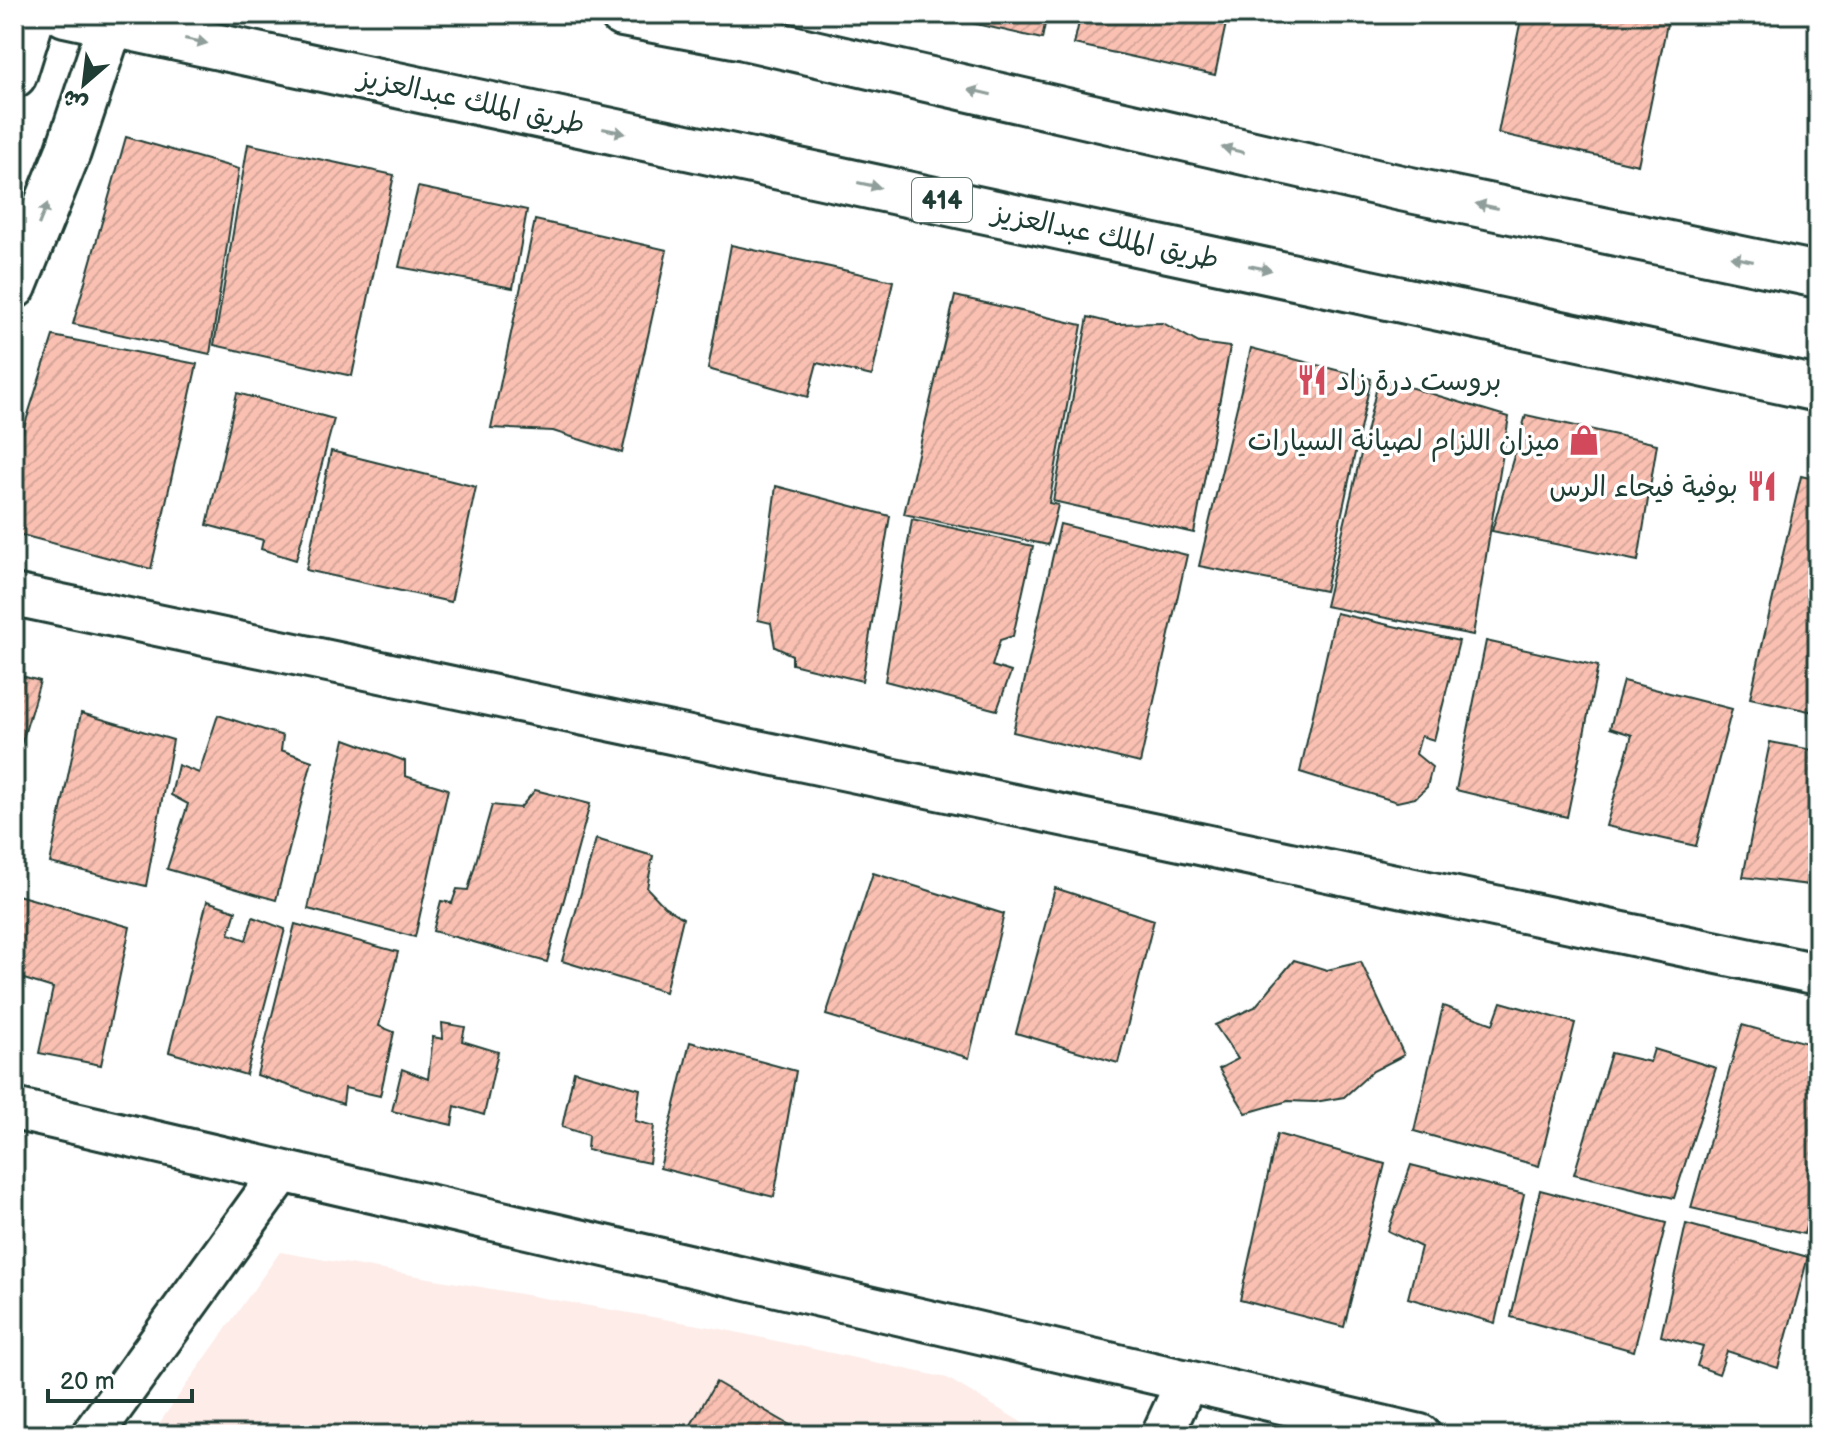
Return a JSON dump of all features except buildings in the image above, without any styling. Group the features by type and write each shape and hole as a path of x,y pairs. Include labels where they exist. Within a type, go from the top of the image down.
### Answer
{"main road":[{"path":"14,75 33,14"},
{"name":"طريق الملك عبدالعزيز","path":"65,14 112,19 1818,389"},
{"path":"622,14 746,26 1401,188 1818,275"},
{"path":"14,286 68,152 112,19"}],"street":[{"path":"14,595 1818,974"},
{"path":"14,1109 1420,1435"},
{"path":"92,1435 282,1172"},
{"path":"1162,1435 1187,1381"}],"shaded area":[{"path":"280,1252 721,1329 947,1378 1043,1435 151,1435"}],"place":[{"name":"بروست درة زاد","path":"1312,380"},
{"name":"ميزان اللزام لصيانة السيارات","path":"1584,440"},
{"name":"بوفية فيحاء الرس","path":"1762,486"}]}
